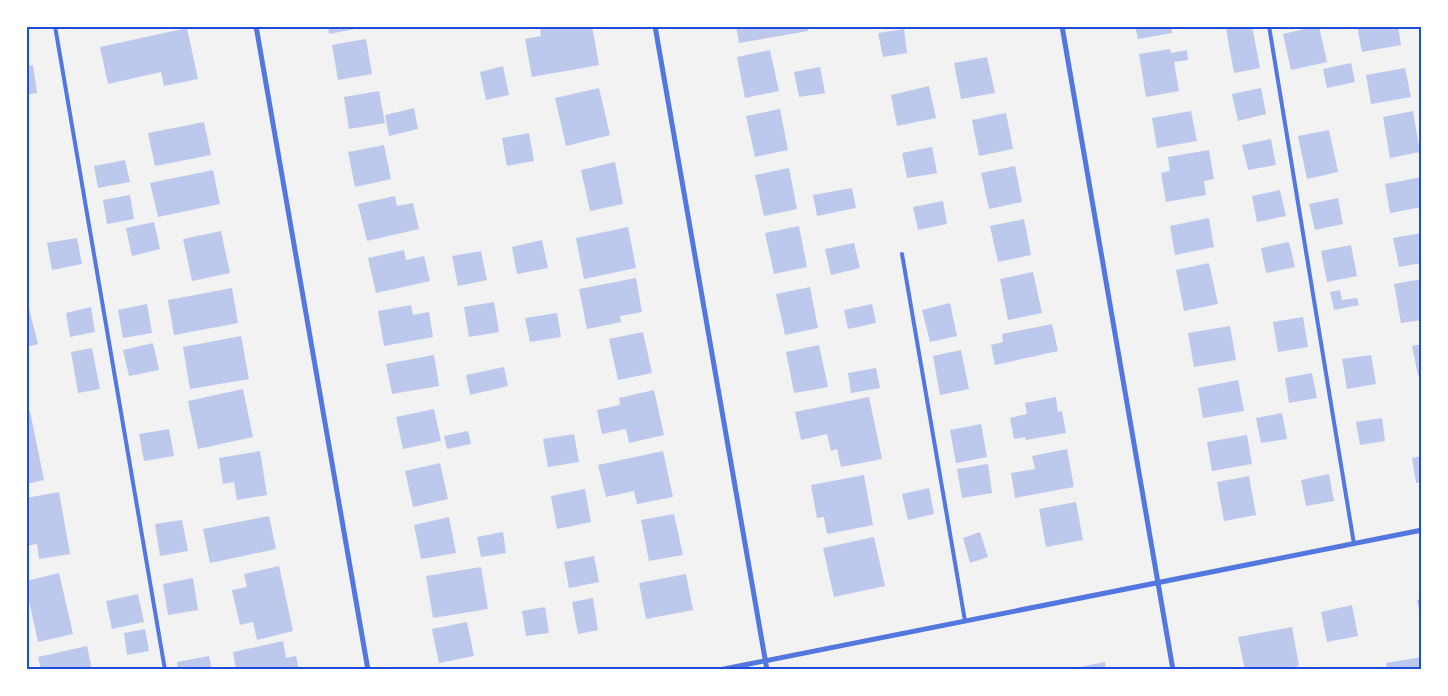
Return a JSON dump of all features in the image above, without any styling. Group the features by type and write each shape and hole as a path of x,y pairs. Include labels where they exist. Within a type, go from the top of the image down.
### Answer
{"street":[{"path":"256,26 368,670"},
{"path":"655,26 767,670"},
{"path":"1062,26 1173,670"},
{"path":"719,670 1422,530"}],"lane":[{"path":"55,26 165,670"},
{"path":"1269,26 1354,544"},
{"path":"902,254 965,621"}],"building":[{"path":"328,26 366,26 366,27 329,34"},
{"path":"540,26 592,26 599,65 532,77 525,39 541,36"},
{"path":"736,26 807,26 808,31 739,43"},
{"path":"1135,26 1171,26 1172,33 1138,39"},
{"path":"1252,26 1260,68 1234,73 1226,29"},
{"path":"1319,26 1327,62 1291,70 1283,34"},
{"path":"1357,26 1398,26 1401,45 1362,52"},
{"path":"187,28 198,79 164,86 161,72 108,84 100,47"},
{"path":"904,29 907,53 883,57 878,33"},
{"path":"366,39 372,74 338,80 332,45"},
{"path":"1170,49 1171,53 1187,50 1188,60 1174,62 1179,91 1146,97 1139,54"},
{"path":"770,50 779,91 745,98 737,57"},
{"path":"987,57 995,93 961,99 954,63"},
{"path":"1351,63 1355,82 1327,88 1323,69"},
{"path":"33,65 37,93 26,95 26,66"},
{"path":"503,66 509,95 486,100 480,72"},
{"path":"820,67 825,93 799,97 794,72"},
{"path":"1405,68 1411,97 1371,104 1366,75"},
{"path":"929,86 936,118 897,126 891,95"},
{"path":"599,88 610,135 566,146 555,98"},
{"path":"1261,88 1266,114 1238,121 1232,94"},
{"path":"379,91 385,123 349,129 344,97"},
{"path":"414,108 418,129 389,136 385,115"},
{"path":"780,109 788,150 755,157 746,116"},
{"path":"1191,111 1197,141 1157,148 1152,118"},
{"path":"1413,111 1420,152 1390,158 1383,117"},
{"path":"1006,113 1013,149 979,156 972,120"},
{"path":"204,122 211,155 155,166 148,133"},
{"path":"1329,130 1338,172 1307,179 1298,136"},
{"path":"529,133 534,161 507,166 502,138"},
{"path":"1271,139 1276,165 1248,170 1242,145"},
{"path":"384,145 391,179 355,187 348,152"},
{"path":"932,147 937,173 907,178 902,153"},
{"path":"1209,150 1214,179 1204,181 1206,195 1166,202 1161,173 1170,171 1168,157"},
{"path":"125,160 130,182 98,188 94,166"},
{"path":"615,162 623,204 590,211 581,170"},
{"path":"1015,166 1022,202 989,209 981,173"},
{"path":"789,168 797,209 764,216 755,175"},
{"path":"213,170 220,204 158,217 150,183"},
{"path":"1422,177 1422,207 1390,213 1385,184"},
{"path":"852,188 856,208 817,216 813,195"},
{"path":"1280,190 1286,216 1257,222 1252,196"},
{"path":"130,195 134,219 107,224 103,200"},
{"path":"395,196 397,206 413,203 419,229 367,241 358,204"},
{"path":"1338,198 1343,224 1315,230 1309,204"},
{"path":"943,201 947,224 918,230 913,207"},
{"path":"1209,218 1214,247 1175,255 1170,226"},
{"path":"1024,219 1031,255 998,262 990,226"},
{"path":"154,222 160,249 132,256 126,228"},
{"path":"799,226 807,267 774,274 765,233"},
{"path":"628,227 636,268 584,279 576,238"},
{"path":"221,231 230,273 192,281 183,239"},
{"path":"1422,233 1422,263 1399,267 1393,238"},
{"path":"77,238 82,264 52,270 47,243"},
{"path":"542,240 548,268 517,274 512,247"},
{"path":"1289,242 1295,267 1266,273 1261,248"},
{"path":"854,243 860,268 831,275 825,249"},
{"path":"1351,245 1357,276 1327,282 1321,251"},
{"path":"404,250 406,260 424,256 430,281 376,293 368,258"},
{"path":"481,251 487,280 458,286 452,256"},
{"path":"1209,263 1218,304 1184,311 1176,270"},
{"path":"1033,272 1042,313 1008,320 1000,279"},
{"path":"636,278 642,312 620,316 621,322 587,329 579,289"},
{"path":"1422,279 1422,320 1401,323 1394,284"},
{"path":"810,287 818,328 785,335 776,294"},
{"path":"232,288 238,323 174,335 168,300"},
{"path":"1340,290 1342,300 1357,298 1359,305 1334,310 1330,292"},
{"path":"26,297 38,344 26,347"},
{"path":"494,302 499,332 469,337 464,307"},
{"path":"950,303 957,336 930,342 922,310"},
{"path":"147,304 152,333 123,338 118,310"},
{"path":"872,304 876,323 848,329 844,310"},
{"path":"411,305 413,315 429,312 433,337 384,346 378,311"},
{"path":"91,307 95,332 70,337 66,313"},
{"path":"557,313 561,337 530,342 525,318"},
{"path":"1303,317 1308,347 1278,352 1273,322"},
{"path":"1052,324 1058,351 995,365 991,345 1003,342 1002,334"},
{"path":"1230,326 1236,360 1194,367 1188,333"},
{"path":"643,332 652,373 618,380 609,339"},
{"path":"241,336 249,379 190,389 183,347"},
{"path":"153,343 159,370 129,376 123,350"},
{"path":"1422,344 1422,375 1418,375 1412,346"},
{"path":"819,345 828,387 794,393 786,352"},
{"path":"92,348 100,389 78,393 71,352"},
{"path":"961,350 969,389 940,395 933,356"},
{"path":"434,355 439,386 392,394 386,364"},
{"path":"1371,355 1376,384 1347,389 1342,359"},
{"path":"504,367 508,386 470,395 466,375"},
{"path":"876,368 880,388 851,393 848,373"},
{"path":"1312,373 1317,398 1289,403 1285,378"},
{"path":"1238,380 1244,411 1203,418 1198,388"},
{"path":"243,389 253,437 198,449 188,401"},
{"path":"654,390 664,435 629,443 626,429 602,434 597,410 620,405 619,398"},
{"path":"869,397 882,459 841,467 837,449 831,451 827,434 801,440 795,412"},
{"path":"1056,397 1058,412 1062,411 1066,433 1026,440 1025,437 1014,439 1010,418 1027,414 1025,403"},
{"path":"434,409 441,441 403,449 396,417"},
{"path":"26,411 30,411 44,480 26,484"},
{"path":"1282,413 1287,439 1261,443 1256,418"},
{"path":"1382,418 1385,441 1360,445 1356,422"},
{"path":"981,424 987,457 956,463 950,430"},
{"path":"169,429 174,456 144,461 139,434"},
{"path":"468,431 471,444 447,449 444,436"},
{"path":"574,434 579,462 548,467 543,439"},
{"path":"1247,435 1252,464 1212,471 1207,442"},
{"path":"1067,449 1074,487 1015,498 1011,473 1035,469 1032,456"},
{"path":"260,451 267,495 237,500 234,482 223,484 219,458"},
{"path":"663,451 673,497 637,504 634,491 606,497 598,465"},
{"path":"1422,456 1422,482 1416,483 1412,458"},
{"path":"440,463 448,499 413,507 405,471"},
{"path":"988,464 992,493 962,498 957,469"},
{"path":"1329,474 1334,501 1306,506 1301,480"},
{"path":"864,475 873,525 827,534 824,517 817,518 811,485"},
{"path":"1249,476 1256,515 1224,521 1217,482"},
{"path":"929,488 934,514 908,520 902,494"},
{"path":"585,489 591,522 557,529 551,496"},
{"path":"59,492 70,554 39,559 37,544 26,546 26,498"},
{"path":"1076,502 1083,540 1046,547 1039,509"},
{"path":"674,514 683,555 649,561 641,520"},
{"path":"269,516 276,549 210,563 203,529"},
{"path":"449,517 456,553 421,559 414,525"},
{"path":"182,520 188,551 160,556 155,524"},
{"path":"503,532 506,553 481,557 477,537"},
{"path":"980,532 988,557 970,563 963,538"},
{"path":"874,537 885,586 834,597 823,548"},
{"path":"594,556 599,582 569,588 564,562"},
{"path":"279,566 293,631 257,640 253,622 240,625 232,590 247,587 244,574"},
{"path":"481,567 488,609 433,618 426,576"},
{"path":"59,573 73,634 38,642 26,581"},
{"path":"686,574 693,610 646,619 639,583"},
{"path":"193,578 198,610 168,615 163,584"},
{"path":"138,594 144,622 112,629 106,601"},
{"path":"593,598 598,630 578,634 572,602"},
{"path":"1422,599 1422,621 1421,621 1417,600"},
{"path":"1352,605 1358,636 1327,642 1321,612"},
{"path":"545,607 549,633 526,636 522,611"},
{"path":"467,622 474,656 439,663 432,629"},
{"path":"1292,627 1299,666 1279,670 1245,670 1238,637"},
{"path":"145,629 149,651 127,655 124,633"},
{"path":"283,641 286,658 296,656 299,670 236,670 233,652"},
{"path":"87,646 92,670 41,670 38,657"},
{"path":"209,656 212,670 178,670 177,662"},
{"path":"1422,657 1422,670 1387,670 1386,663"},
{"path":"1105,662 1106,670 1070,669"}]}
